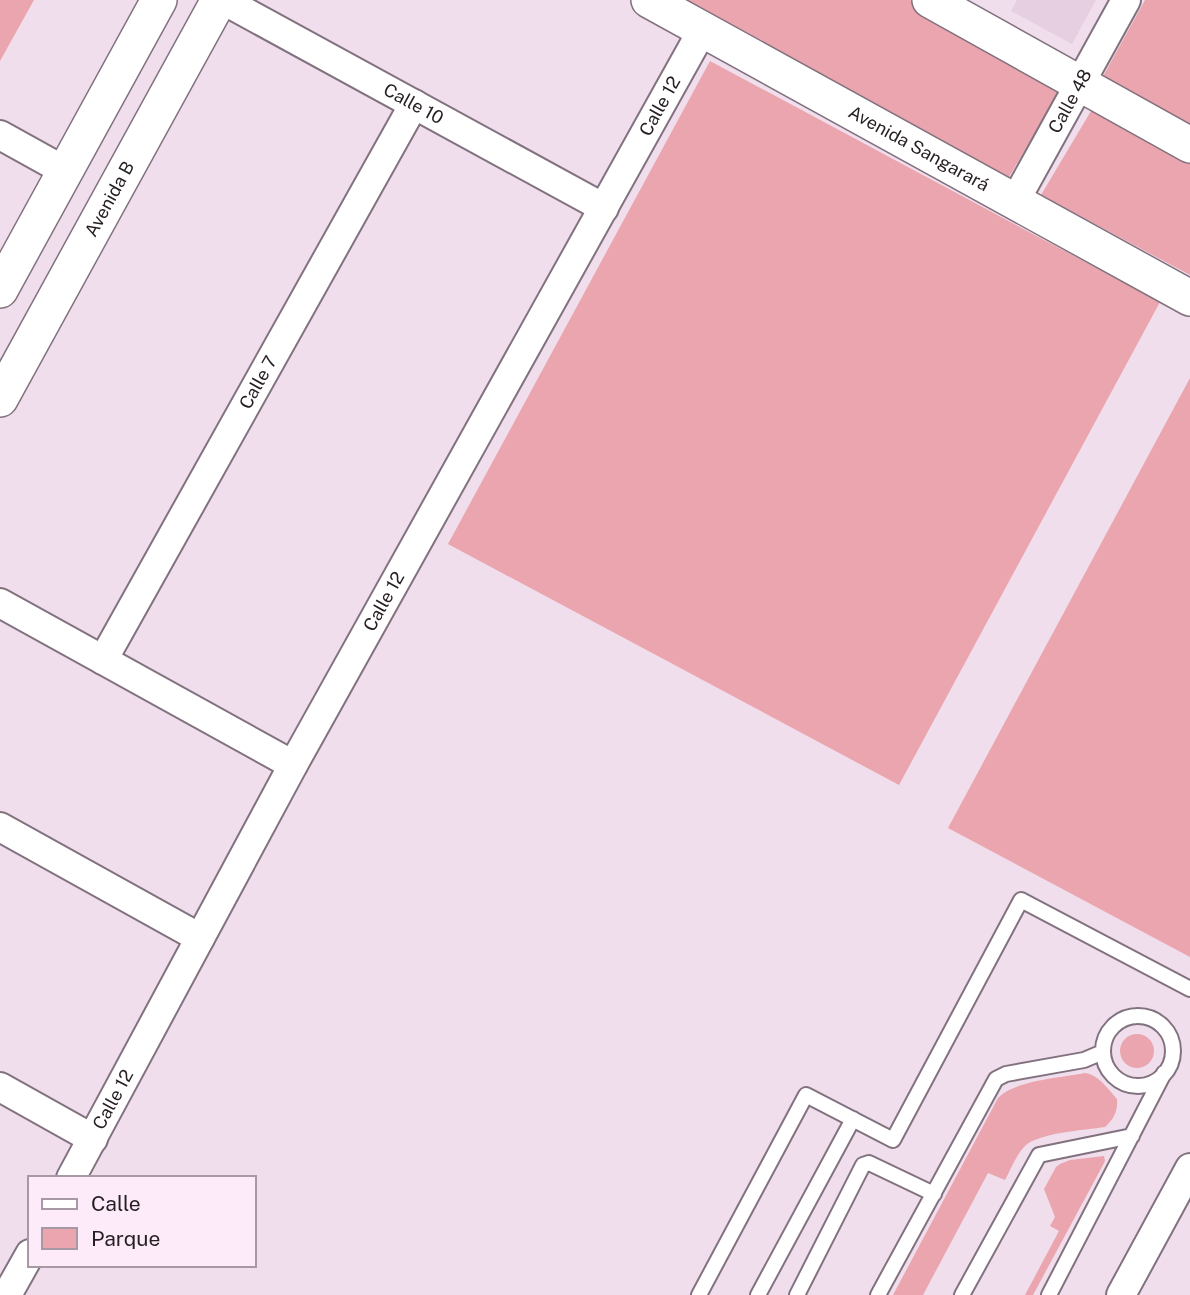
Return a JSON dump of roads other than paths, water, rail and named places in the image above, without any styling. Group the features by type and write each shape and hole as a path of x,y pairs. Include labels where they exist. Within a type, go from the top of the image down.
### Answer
{"street":[{"path":"0,289 159,0"},
{"name":"Calle 10","path":"221,0 604,208"},
{"name":"Avenida B","path":"0,398 221,0"},
{"name":"Avenida Sangarará","path":"649,0 1190,298"},
{"path":"930,0 1190,145"},
{"name":"Calle 48","path":"1015,201 1126,0"},
{"name":"Calle 12","path":"72,1176 293,765 703,30"},
{"name":"Calle 7","path":"103,660 414,104"},
{"path":"0,135 65,171"},
{"path":"18,257 64,282"},
{"path":"0,603 293,765"},
{"path":"0,827 200,937"},
{"path":"0,1087 93,1139"},
{"path":"1121,1295 1190,1168"},
{"path":"7,1295 28,1258"}],"lane":[{"path":"699,1295 807,1095 892,1140 1021,900 1190,989"},
{"path":"1049,1295 1171,1061 1173,1050 1166,1030 1148,1018 1126,1018 1109,1031 1103,1052 1110,1072 1118,1080 1139,1086 1159,1079 1164,1073"},
{"path":"878,1295 999,1076 1084,1060 1103,1052"},
{"path":"758,1295 853,1119"},
{"path":"962,1295 1039,1155 1132,1136"},
{"path":"797,1295 863,1165 869,1163 934,1194"}]}
